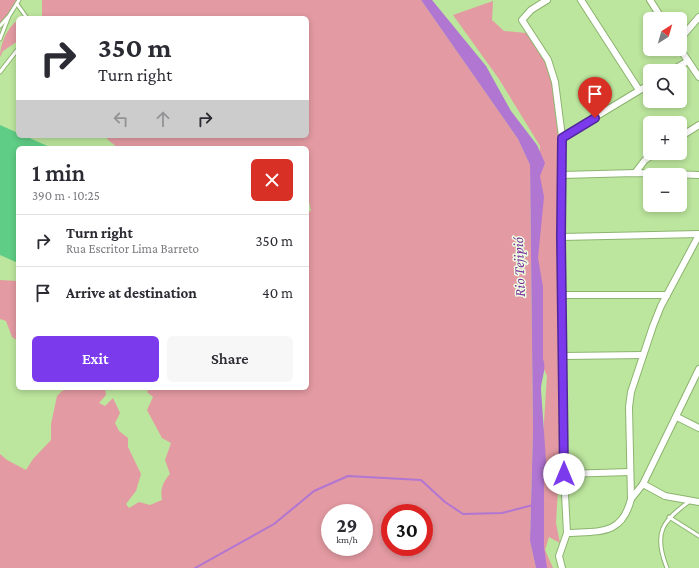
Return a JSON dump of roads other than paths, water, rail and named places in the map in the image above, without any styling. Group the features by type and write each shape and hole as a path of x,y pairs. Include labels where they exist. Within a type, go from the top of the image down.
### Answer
{"street":[{"path":"547,0 531,10 522,20 548,60 555,82 562,138 561,237 564,356 564,474 567,533 559,556 562,568"},
{"path":"582,0 639,90"},
{"path":"650,0 658,12"},
{"path":"687,31 699,17"},
{"path":"685,56 699,77"},
{"path":"683,64 688,61"},
{"path":"562,138 643,88"},
{"path":"687,133 699,125"},
{"path":"635,173 645,160"},
{"path":"562,175 635,173 699,175"},
{"path":"561,237 699,234 667,295 653,326 631,392 629,407 631,499 627,513 613,529 608,531 567,533"},
{"path":"563,295 667,295"},
{"path":"564,356 643,355"},
{"path":"631,499 643,484 677,417 699,369"},
{"path":"677,417 699,428"},
{"path":"564,474 630,472"},
{"path":"643,484 665,496 699,502"}],"lane":[{"path":"0,26 9,16 19,0"},
{"path":"17,4 26,16"},
{"path":"0,39 9,16"},
{"path":"0,72 16,51"},
{"path":"667,568 661,545 662,528 670,517 692,500"},
{"path":"670,517 699,536"}],"waterway":[{"path":"195,568 274,524 314,491 348,476 421,480 445,502 463,514 502,513 533,505"}],"water label":[{"name":"Rio Tejipió","path":"519,267"}]}
